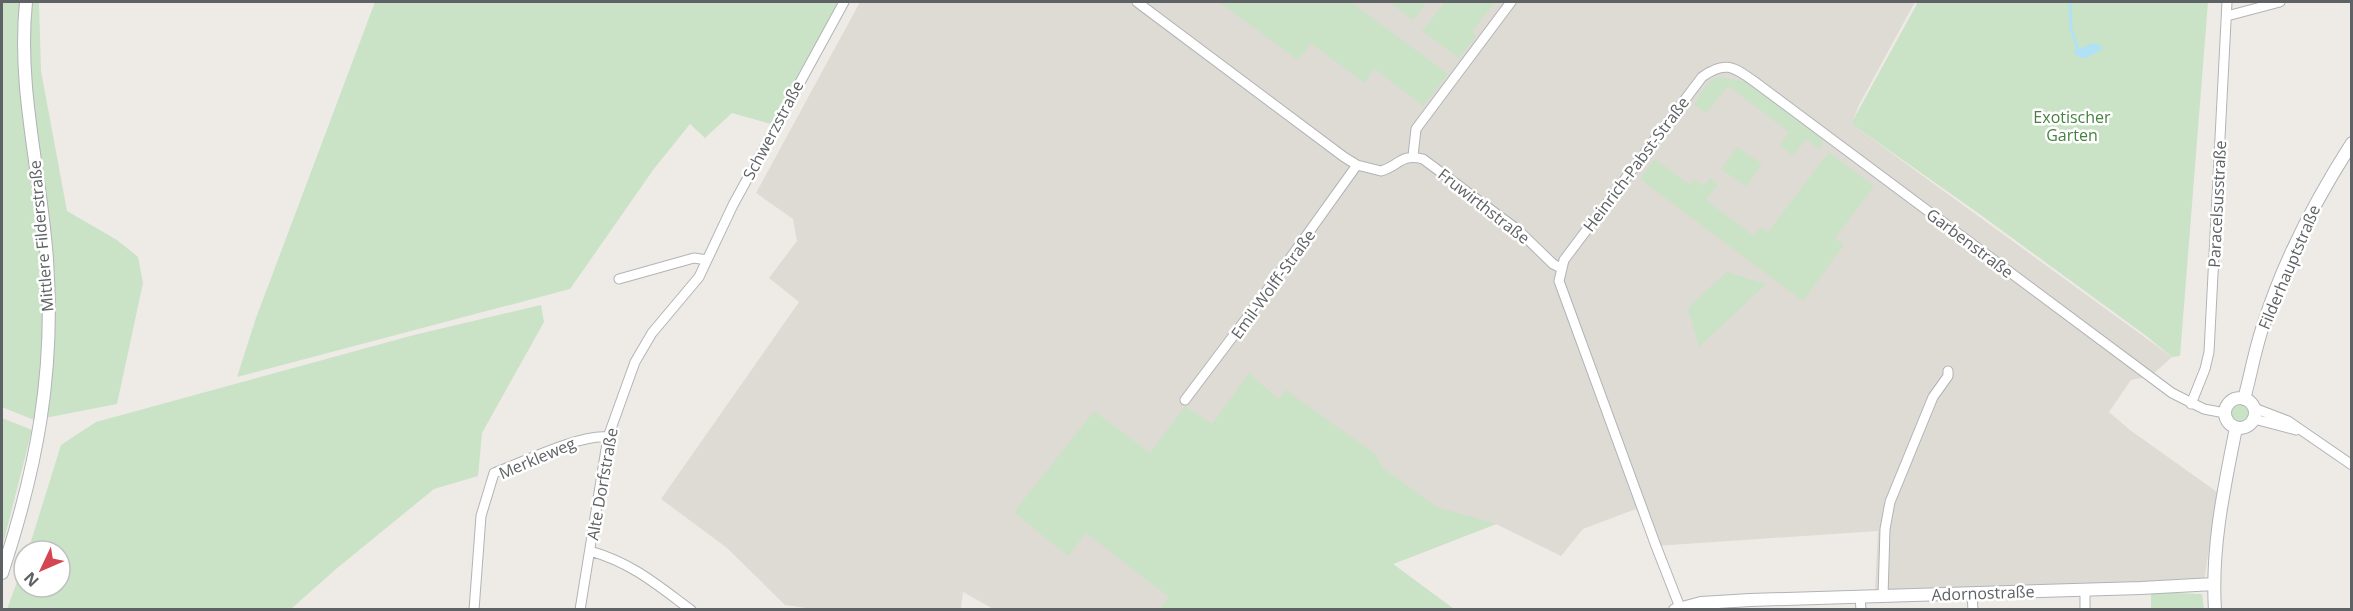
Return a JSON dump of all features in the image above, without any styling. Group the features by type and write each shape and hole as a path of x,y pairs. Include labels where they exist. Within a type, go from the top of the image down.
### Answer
{"main road":[{"name":"Mittlere Filderstraße","path":"2,573 32,472 41,425 48,353 47,259 23,59 26,2"},
{"name":"Filderhauptstraße","path":"2244,399 2264,322 2283,275 2306,222 2352,143"},
{"path":"2239,398 2244,399 2254,413 2245,428 2236,428 2228,422 2225,413 2229,403 2239,398"},
{"path":"2215,609 2214,584 2221,498 2236,428"},
{"name":"Adornostraße","path":"1679,609 1749,600 1860,603 1883,596 2214,584"}],"street":[{"name":"Schwerzstraße","path":"707,260 782,113 844,2"},
{"path":"1137,2 1357,165 1381,171 1387,170 1398,161 1413,156 1416,129 1511,2"},
{"name":"Paracelsusstraße","path":"2191,404 2209,352 2227,2"},
{"path":"2227,16 2280,2"},
{"name":"Garbenstraße","path":"1719,66 1733,68 1755,82 2172,393 2191,404 2225,413"},
{"name":"Heinrich-Pabst-Straße","path":"1561,268 1585,231 1702,77 1719,66"},
{"name":"Fruwirthstraße","path":"1413,156 1423,159 1518,230 1553,264 1561,268"},
{"name":"Emil-Wolff-Straße","path":"1185,400 1357,165"},
{"path":"619,279 694,258 707,260"},
{"name":"Alte Dorfstraße","path":"580,609 608,436 635,362 652,333 699,277 707,260"},
{"path":"1561,268 1559,281 1679,609"},
{"path":"1883,596 1885,529 1890,502 1933,397 1948,376 1948,371"},
{"path":"2254,413 2302,432 2352,465"},
{"name":"Merkleweg","path":"474,609 481,516 494,473 577,440 599,435 608,436"},
{"path":"590,551 615,558 638,570 691,609"},
{"path":"2085,590 2085,609"},
{"path":"1972,594 1973,609"}],"shaded area":[{"path":"860,2 1915,2 1859,105 1853,125 2172,357 2151,376 2131,380 2109,412 2130,430 2217,492 2204,583 1875,591 1878,531 1656,546 1636,509 1583,529 1561,556 1496,524 1393,564 1454,610 995,610 963,592 961,609 820,610 785,605 727,548 661,499 799,302 769,278 797,241 793,219 756,193"}],"green space":[{"path":"2,2 39,2 41,71 67,211 117,240 138,257 143,283 117,404 34,420 2,407"},
{"path":"375,2 839,2 771,124 732,113 705,138 690,124 653,170 570,289 237,377 256,318"},
{"path":"1219,2 1351,2 1448,74 1423,106 1375,69 1364,83 1311,43 1298,60"},
{"path":"1389,2 1427,2 1413,20"},
{"path":"1445,2 1495,2 1472,32 1476,36 1459,58 1422,31"},
{"name":"Exotischer Garten","path":"1918,2 2208,2 2180,356 2172,357 1978,213 1853,125 1853,120"},
{"path":"1720,77 1746,82 1823,140 1820,150 1806,139 1793,156 1780,145 1789,132 1728,86 1706,113 1694,105 1707,84"},
{"path":"1737,147 1762,164 1746,186 1721,169"},
{"path":"1829,152 1874,186 1835,238 1844,245 1803,301 1640,179 1655,159 1690,185 1695,179 1704,186 1710,178 1718,184 1706,200 1754,236 1761,227 1768,232"},
{"path":"1727,272 1766,284 1699,347 1688,308"},
{"path":"541,305 544,322 482,433 478,476 434,489 291,609 7,609 12,595 12,599 72,599 72,539 32,539 61,445 96,422 414,335"},
{"path":"1249,373 1278,399 1286,390 1375,454 1383,468 1437,507 1496,524 1393,564 1454,609 1160,609 1169,597 1086,533 1068,556 1014,512 1094,411 1150,453 1185,406 1212,424"},
{"path":"2240,404 2246,407 2249,413 2246,419 2240,422 2234,419 2231,413 2234,407"},
{"path":"2,418 32,430 2,548"},
{"path":"2151,592 2202,594 2204,609 2151,609"}],"water":[{"path":"2094,43 2102,49 2086,58 2081,58 2074,53 2075,50"}],"waterway":[{"path":"2070,2 2071,28 2078,49"}]}
